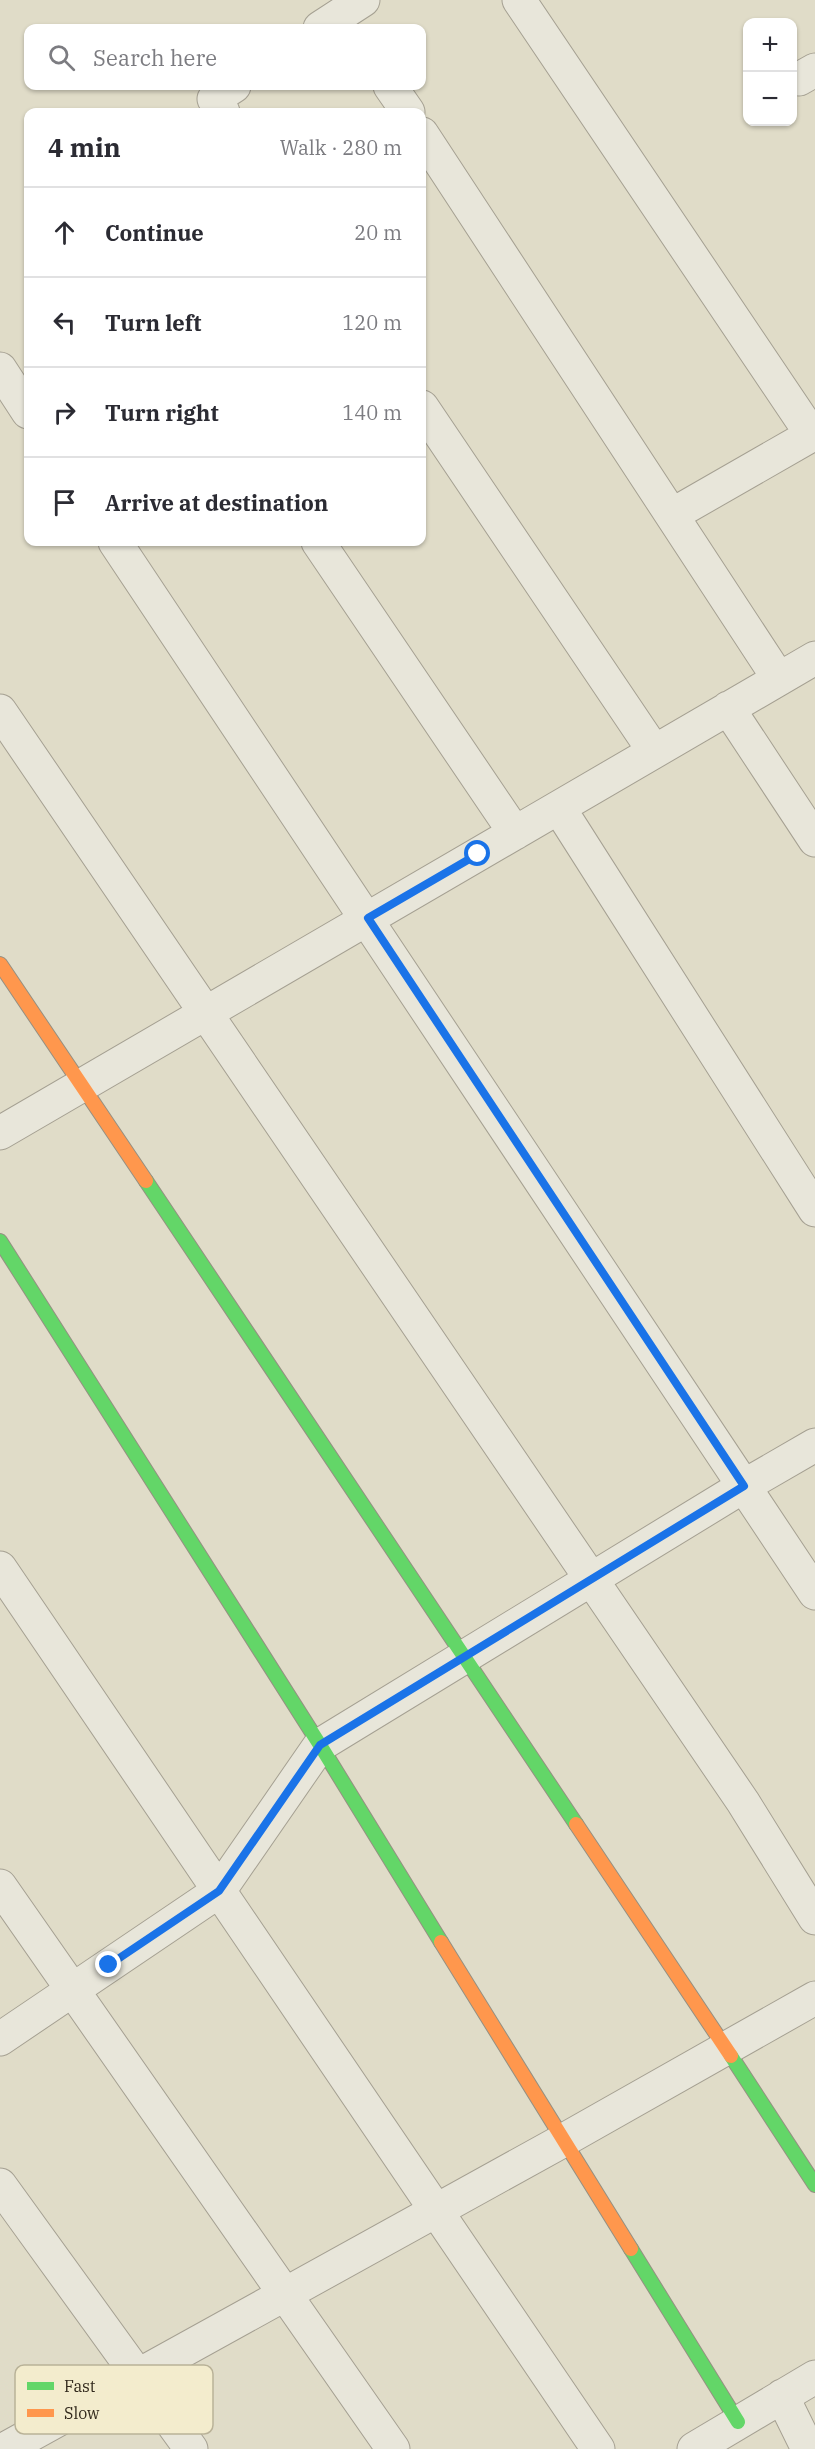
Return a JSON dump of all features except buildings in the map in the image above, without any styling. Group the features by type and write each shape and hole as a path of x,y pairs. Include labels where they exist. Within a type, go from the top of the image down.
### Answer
{"street":[{"path":"519,0 814,434 672,515"},
{"path":"220,108 214,99 228,90"},
{"path":"393,90 405,108"},
{"path":"426,140 779,679"},
{"path":"0,369 24,406"},
{"path":"426,413 654,752"},
{"path":"118,546 368,918 815,1593"},
{"path":"321,546 514,833"},
{"path":"0,1132 815,658"},
{"path":"728,708 815,840"},
{"path":"0,711 743,1802 815,1918"},
{"path":"559,808 815,1210"},
{"path":"0,964 726,2048 815,2185"},
{"path":"0,1241 320,1745 738,2422"},
{"path":"0,2039 219,1891 320,1745 815,1445"},
{"path":"0,1569 598,2449"},
{"path":"0,1886 393,2449"},
{"path":"158,2365 815,1998"},
{"path":"0,2185 130,2365"},
{"path":"694,2449 815,2377"},
{"path":"782,2396 808,2449"},
{"path":"5,2449 32,2434"},
{"path":"180,2434 191,2449"}],"traffic: fast":[{"path":"146,1181 576,1824"},
{"path":"0,1241 320,1745 441,1942"},
{"path":"731,2056 815,2185"},
{"path":"631,2249 738,2422"}],"traffic: slow":[{"path":"0,964 146,1181"},
{"path":"576,1824 731,2056"},
{"path":"441,1942 631,2249"}],"route":[{"path":"109,1965 219,1891 320,1745 744,1486 368,918 478,854"}]}
